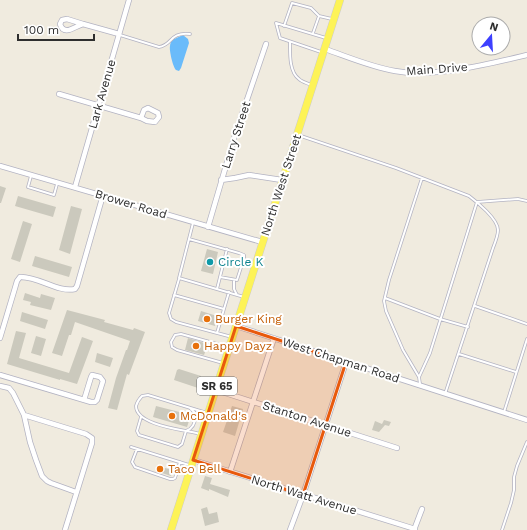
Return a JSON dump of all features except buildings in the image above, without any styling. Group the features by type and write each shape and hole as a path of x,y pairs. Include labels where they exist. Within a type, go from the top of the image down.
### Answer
{"main road":[{"name":"North West Street","path":"171,530 340,0"}],"street":[{"name":"Lark Avenue","path":"74,187 129,0"},
{"path":"83,24 69,30 61,28 60,24 62,20 67,19 119,34"},
{"name":"Larry Street","path":"208,227 221,180 266,44"},
{"name":"Main Drive","path":"324,51 378,68 396,72 411,73 469,68 527,55"},
{"path":"59,94 141,118"},
{"name":"Brower Road","path":"0,166 262,242"},
{"path":"221,180 248,174 282,180"},
{"path":"0,338 17,281 20,277 66,289 75,289 104,195"},
{"name":"West Chapman Road","path":"236,326 527,420"},
{"path":"230,472 274,338"},
{"path":"290,530 303,495 346,362"},
{"path":"0,375 84,400 91,402 95,402 97,400 103,381 100,377 92,375 84,400"},
{"path":"0,386 8,388 13,393 24,415 30,442 42,476 51,483 76,492"},
{"name":"Stanton Avenue","path":"216,390 397,448"},
{"path":"24,415 86,434 92,438 65,530"},
{"name":"North Watt Avenue","path":"192,463 230,472 414,530"},
{"path":"414,530 422,509"}],"lane":[{"path":"284,26 292,3 311,8 319,16 334,20"},
{"path":"313,33 319,16"},
{"path":"324,51 280,38 276,23 309,34 313,33 328,39"},
{"path":"119,34 159,47 163,46 176,35 181,33 190,34"},
{"path":"290,42 290,60 296,75 299,79 313,86"},
{"path":"297,134 469,196 477,202 494,220 498,230 446,394"},
{"path":"31,175 28,187 54,195 58,183"},
{"path":"420,386 419,377 403,350 386,311 385,298 404,232 422,178"},
{"path":"477,202 502,199 518,199 527,201"},
{"path":"419,377 430,353 477,202"},
{"path":"194,223 169,315 171,319 176,322 233,337"},
{"path":"189,239 227,249 244,256 238,278 234,281 234,289 237,295"},
{"path":"217,289 227,249"},
{"path":"220,277 234,281"},
{"path":"179,278 245,297"},
{"path":"218,333 229,292"},
{"path":"174,294 224,308"},
{"path":"385,298 440,319 468,327"},
{"path":"475,306 527,324"},
{"path":"224,364 177,350 172,347 172,340 175,335 181,334 230,347"},
{"path":"504,413 527,339"},
{"path":"459,354 516,372"},
{"path":"202,434 150,421 141,417 136,406 138,400 142,396 148,395 208,414"},
{"path":"141,417 137,432 141,437 178,447 182,444 186,431 191,428 195,420 195,413 189,407"},
{"path":"502,530 511,504 514,490 514,477 517,466 527,442"},
{"path":"132,447 180,462 192,463"},
{"path":"137,448 132,462 135,467 173,479 175,478 180,462"}],"highlighted area":[{"path":"236,326 346,362 303,495 193,460"}],"water":[{"path":"183,35 188,39 189,43 179,71 176,70 174,66 170,45 172,40"}],"place":[{"name":"Circle K","path":"210,262"},
{"name":"Burger King","path":"207,319"},
{"name":"Happy Dayz","path":"196,346"},
{"name":"McDonald's","path":"172,416"},
{"name":"Taco Bell","path":"160,469"}]}
